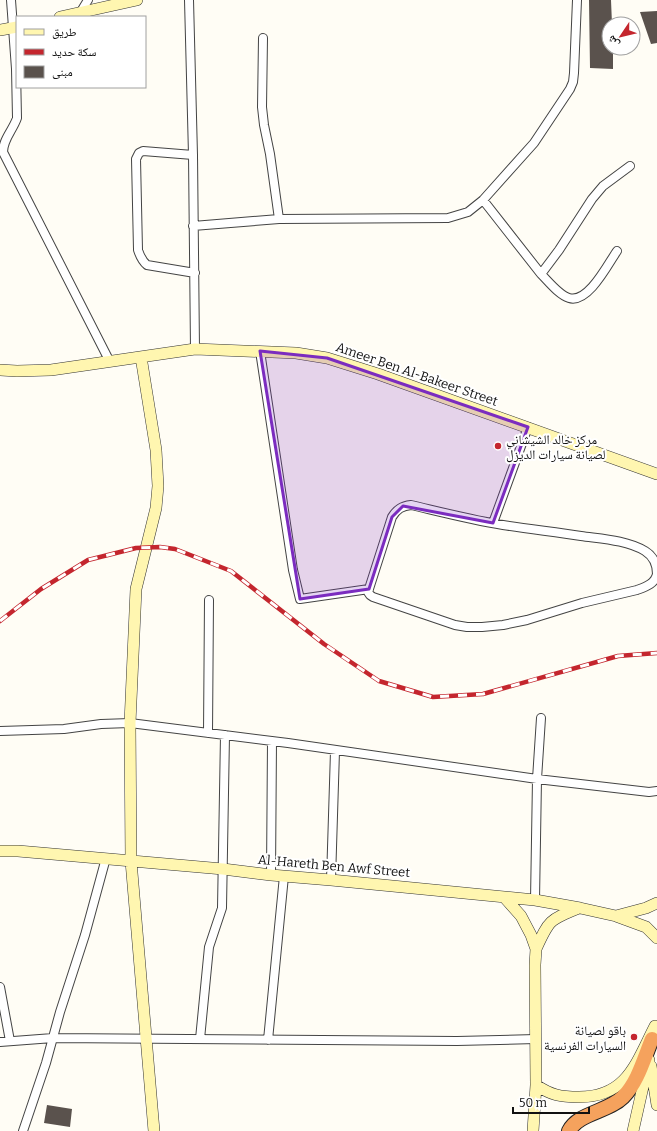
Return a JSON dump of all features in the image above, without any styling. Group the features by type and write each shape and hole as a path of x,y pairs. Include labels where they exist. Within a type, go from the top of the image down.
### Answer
{"highway":[{"path":"570,1129 581,1118 605,1110 623,1097 633,1083 655,1028"}],"street":[{"path":"11,0 15,27 16,69"},
{"path":"80,12 88,0"},
{"path":"64,16 137,0"},
{"path":"189,0 193,155 195,348"},
{"path":"193,226 279,219 448,218 468,212 483,200 534,143 570,89 574,74 576,0"},
{"path":"0,30 15,27"},
{"path":"262,38 262,107 279,219"},
{"path":"16,88 17,118 15,125 4,142 3,152 110,362"},
{"path":"193,155 143,151 139,153 136,159 138,250 140,256 147,265 195,273"},
{"path":"541,274 559,250 592,199 603,186 630,166"},
{"path":"483,200 541,274 561,293 569,298 577,299 586,294 595,284 617,251"},
{"name":"Ameer Ben Al-Bakeer Street","path":"0,370 17,372 51,370 195,348 296,353 327,358 378,374 528,427 654,475"},
{"path":"260,351 293,570 300,599 369,589"},
{"path":"141,357 155,442 158,486 156,508 136,589 130,723 131,861 154,1131"},
{"path":"493,523 528,427"},
{"path":"411,505 493,523 615,541 635,546 652,557 657,565 657,575 654,582 637,590 582,603 527,620 488,627 467,627 441,622 370,595 369,589 392,517 399,508 411,505"},
{"path":"208,733 209,600"},
{"path":"535,900 537,779 541,718"},
{"path":"0,731 64,729 101,724 130,723 272,741 537,779 653,792 657,797"},
{"path":"200,1039 209,947 222,908 225,735"},
{"path":"272,741 272,875"},
{"path":"331,880 335,751"},
{"name":"Al-Hareth Ben Awf Street","path":"0,851 106,858 535,900 616,916 646,927 657,938"},
{"path":"23,1131 35,1100 85,935 106,858"},
{"path":"268,1040 284,876"},
{"path":"505,898 527,926 536,949"},
{"path":"616,916 646,908 657,903"},
{"path":"533,1131 536,1085 536,949 544,930 550,922 556,917 580,908"},
{"path":"0,987 10,1041"},
{"path":"536,1085 547,1093 563,1097 583,1097 607,1092 617,1087 628,1076 655,1028"},
{"path":"633,1131 655,1028"},
{"path":"0,1042 53,1038 457,1041 536,1039"},
{"path":"650,1056 657,1105"}],"highlighted area":[{"path":"260,351 327,358 528,427 493,523 403,506 392,517 369,589 300,599"}],"building":[{"path":"589,0 611,0 612,16 601,16 601,56 613,56 613,69 590,68"},
{"path":"657,11 657,43 651,44 640,12"},
{"path":"47,1105 72,1109 70,1127 44,1123"}],"railway":[{"path":"0,621 41,589 88,560 136,548 160,547 175,549 231,571 324,644 379,681 433,697 483,694 618,656 657,653"}],"place":[{"name":"مركز خالد الشيشاني لصيانة سيارات الديزل","path":"498,446"},
{"name":"باقو لصيانة السيارات الفرنسية","path":"634,1037"}]}
